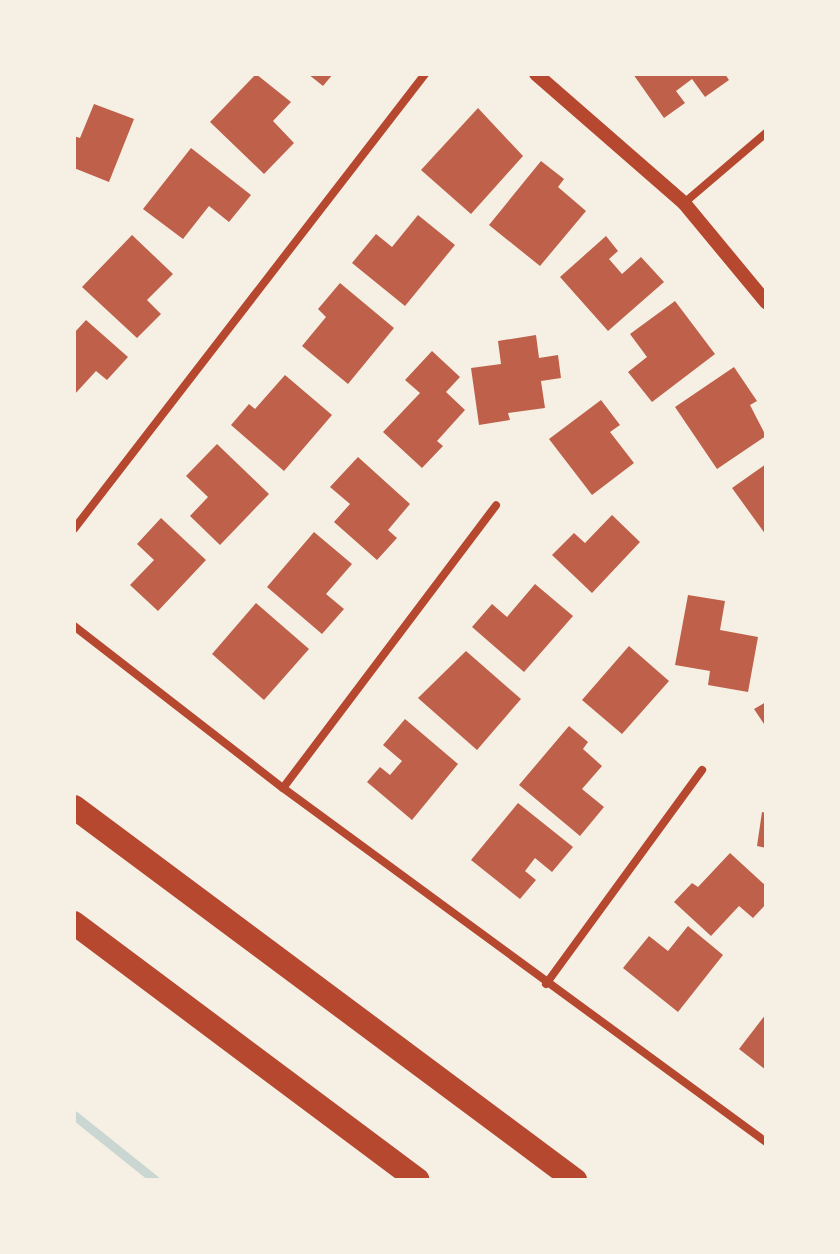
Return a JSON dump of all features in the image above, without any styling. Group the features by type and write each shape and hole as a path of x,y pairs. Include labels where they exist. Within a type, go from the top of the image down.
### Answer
{"highway":[{"path":"74,807 575,1180"},
{"path":"74,923 417,1180"}],"street":[{"path":"74,529 425,74"},
{"path":"536,74 684,203 766,302"},
{"path":"684,203 766,133"},
{"path":"283,788 496,505"},
{"path":"74,626 283,788 546,984 766,1142"},
{"path":"546,984 702,770"}],"building":[{"path":"256,74 291,102 273,121 294,143 264,174 210,122"},
{"path":"308,74 333,74 323,86"},
{"path":"633,74 725,74 729,80 705,97 692,79 676,91 685,103 664,118"},
{"path":"94,104 134,119 109,182 74,168 74,136 80,138"},
{"path":"478,108 523,156 471,214 421,170"},
{"path":"191,148 251,195 229,222 209,206 183,239 143,209"},
{"path":"541,161 564,179 558,187 586,211 540,266 489,225"},
{"path":"418,215 455,245 405,306 352,263 376,234 392,247"},
{"path":"132,235 173,274 147,300 161,314 137,338 82,287"},
{"path":"606,236 618,251 609,259 622,274 641,257 664,282 608,331 560,277"},
{"path":"340,283 394,328 348,384 302,346 326,317 318,309"},
{"path":"675,301 715,354 652,402 628,372 647,357 630,334"},
{"path":"86,320 128,357 107,380 96,371 74,395 74,333"},
{"path":"536,335 539,358 558,355 561,378 541,381 545,408 508,413 510,420 479,425 471,368 501,364 498,341"},
{"path":"432,351 460,377 446,392 465,410 437,441 443,446 422,468 383,432 420,393 405,380"},
{"path":"734,367 757,401 750,405 766,436 717,469 675,407"},
{"path":"285,375 332,415 284,471 231,425 249,404 255,409"},
{"path":"601,400 620,425 610,432 634,463 592,495 549,439"},
{"path":"217,444 269,494 220,545 190,516 208,497 186,476"},
{"path":"358,457 410,504 388,530 397,538 377,560 334,522 350,504 330,487"},
{"path":"766,464 766,535 732,488"},
{"path":"612,515 640,542 592,593 552,555 574,533 585,543"},
{"path":"161,518 206,560 158,611 130,585 154,560 137,544"},
{"path":"314,532 352,564 326,594 344,609 322,634 267,587"},
{"path":"535,584 573,616 524,672 472,627 492,604 507,617"},
{"path":"688,595 725,601 720,630 758,637 748,692 708,685 710,671 675,665"},
{"path":"256,603 309,649 264,700 212,654"},
{"path":"629,646 669,681 622,734 582,700"},
{"path":"466,651 521,699 477,750 418,698"},
{"path":"766,702 766,727 754,709"},
{"path":"405,719 458,764 412,820 367,782 380,767 390,775 402,761 383,745"},
{"path":"569,726 588,742 583,749 602,766 582,789 604,807 580,836 519,785"},
{"path":"518,803 573,847 552,872 535,858 525,871 536,880 520,899 471,860"},
{"path":"762,812 766,813 766,848 757,846"},
{"path":"730,853 766,886 766,904 753,918 739,906 711,936 674,902 692,883 698,887"},
{"path":"688,926 723,955 678,1012 623,968 649,936 668,951"},
{"path":"766,1014 766,1070 739,1049"}],"waterway":[{"path":"74,1115 155,1180"}]}
